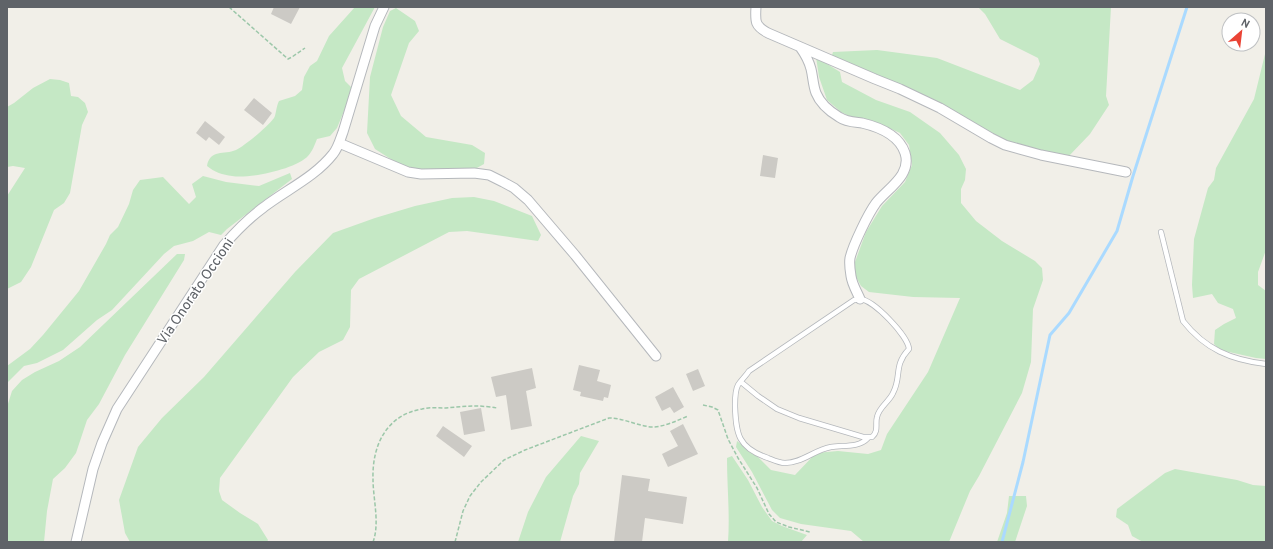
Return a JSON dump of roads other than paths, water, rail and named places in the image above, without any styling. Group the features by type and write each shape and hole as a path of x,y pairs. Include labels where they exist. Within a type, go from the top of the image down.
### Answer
{"street":[{"name":"Via Onorato Occioni","path":"76,542 91,475 110,423 125,397 224,245 264,206 316,171 333,154 339,144 376,26 384,7"},
{"path":"756,7 755,20 760,29 900,89 940,108 1005,145 1041,155 1126,172"},
{"path":"799,46 804,52 811,68 816,93 825,106 839,117 848,121 875,126 890,134 898,141 905,153 906,159 904,172 898,181 877,202 869,214 852,251 850,259 851,278 860,299"},
{"path":"339,144 408,172 421,174 474,173 489,175 514,188 528,200 576,255 656,356"}],"lane":[{"path":"1161,232 1183,321 1191,331 1206,344 1218,351 1236,359 1266,364"},
{"path":"860,299 870,303 882,311 897,328 909,346 909,350 903,356 899,364 893,394 877,415 877,430 875,435 862,443 821,450 794,462 783,463 763,456 753,451 743,443 736,425 735,401 737,386 741,382 749,371 854,300 860,299"},
{"path":"741,382 758,396 777,408 799,418 868,438"}],"waterway":[{"path":"1002,542 1023,462 1050,335 1069,313 1117,231 1187,7"}]}
